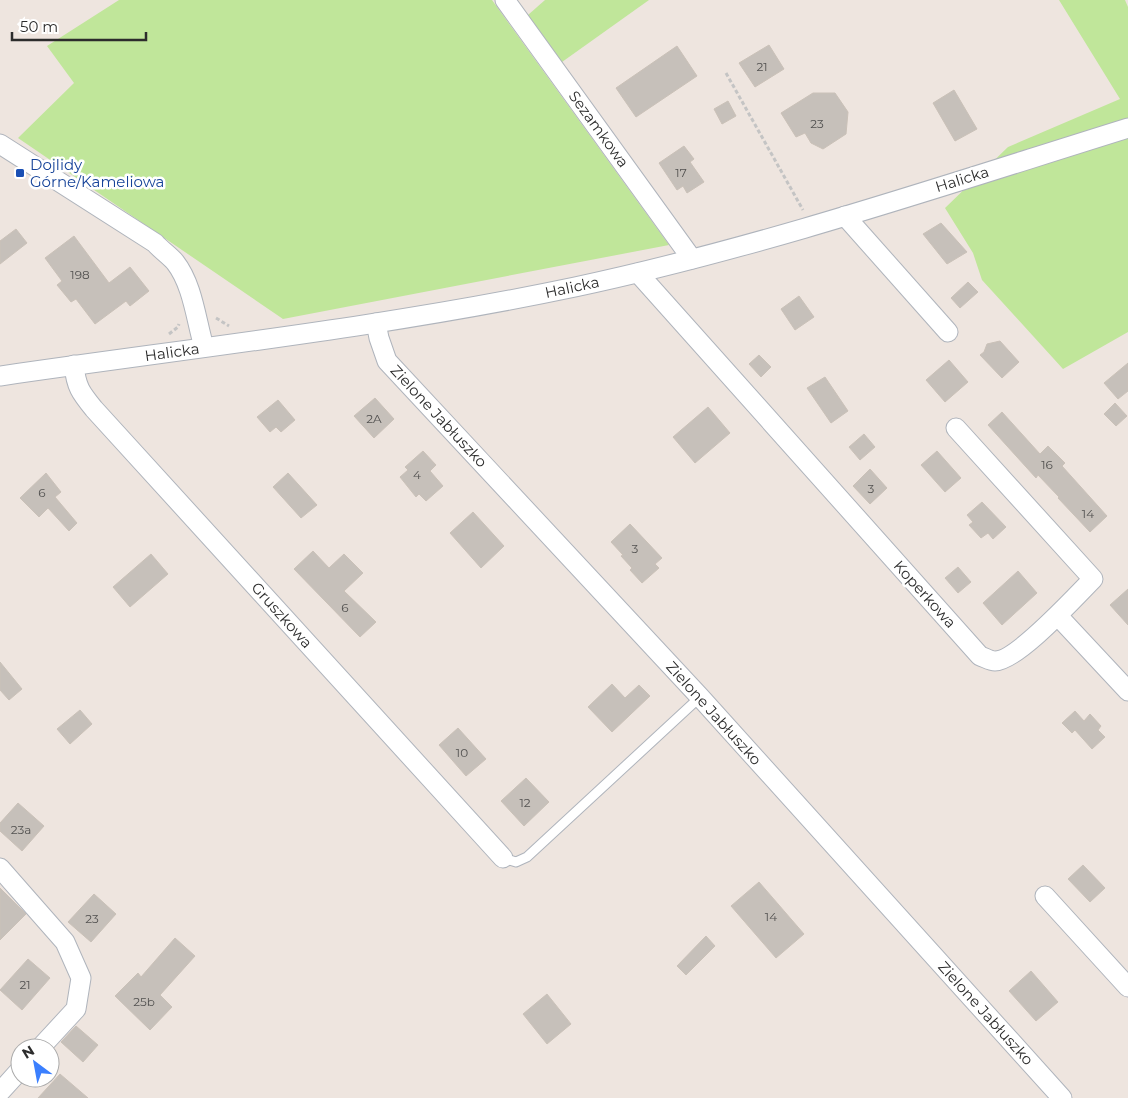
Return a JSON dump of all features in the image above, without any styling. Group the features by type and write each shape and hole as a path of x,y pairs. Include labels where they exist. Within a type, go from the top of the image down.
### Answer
{"street":[{"name":"Sezamkowa","path":"505,0 692,259"},
{"name":"Halicka","path":"0,376 376,324 511,300 638,273 845,216 1128,128"},
{"path":"0,144 155,244 175,263 186,282 204,347"},
{"path":"845,216 948,332"},
{"name":"Koperkowa","path":"638,273 980,656 994,662 1010,657 1058,616 1093,579 956,428"},
{"name":"Zielone Jabłuszko","path":"376,324 388,361 700,697 1062,1098"},
{"name":"Gruszkowa","path":"74,365 80,392 94,409 503,858"},
{"path":"1058,616 1128,691"},
{"path":"0,868 65,942 81,978 76,1008 49,1038"},
{"path":"1045,896 1128,987"},
{"path":"0,1092 10,1081"}],"lane":[{"path":"503,858 516,862 527,857 700,697"}],"path":[{"path":"726,74 812,225"},
{"path":"163,338 178,327 180,321"}],"green space":[{"path":"119,0 492,0 669,245 283,319 18,138 74,83 47,46"},
{"path":"545,0 649,0 562,62 528,15"},
{"path":"1059,0 1125,0 1128,7 1128,332 1063,369 982,280 973,253 945,208 1008,147 1120,99"}],"building":[{"path":"769,45 784,69 755,87 739,63"},
{"path":"677,46 697,76 636,117 616,88"},
{"path":"954,90 977,129 955,141 933,103"},
{"path":"813,93 835,93 848,112 846,134 823,149 811,143 805,133 796,137 781,113"},
{"path":"728,101 736,116 722,124 714,109"},
{"path":"684,146 694,159 690,162 704,182 687,193 683,186 677,190 659,163"},
{"path":"941,223 967,252 947,264 923,234"},
{"path":"16,229 27,243 0,264 0,241"},
{"path":"74,236 109,283 130,267 149,291 130,306 126,301 95,324 76,299 71,302 57,285 62,281 45,258"},
{"path":"968,282 978,292 960,308 951,298"},
{"path":"799,296 814,317 795,330 781,309"},
{"path":"1000,341 1019,362 1002,378 980,355 984,352 987,344"},
{"path":"759,355 771,367 761,377 749,364"},
{"path":"949,360 968,382 945,402 926,380"},
{"path":"1128,363 1128,391 1118,399 1104,383"},
{"path":"825,377 848,411 831,423 807,388"},
{"path":"375,398 394,419 374,438 354,416"},
{"path":"278,400 295,420 281,432 276,427 270,432 257,417"},
{"path":"1115,403 1127,416 1116,426 1104,414"},
{"path":"708,407 730,433 695,463 673,437"},
{"path":"1002,412 1040,454 1048,446 1065,463 1062,466 1107,516 1090,532 1038,475 1036,478 988,425"},
{"path":"864,434 875,447 860,460 849,447"},
{"path":"423,451 436,465 430,471 443,486 426,501 419,494 416,497 400,477 408,470 405,467"},
{"path":"937,451 961,478 945,492 921,465"},
{"path":"870,469 887,488 870,504 853,486"},
{"path":"46,473 61,492 55,497 77,523 69,531 48,508 39,517 20,498"},
{"path":"288,473 317,505 301,518 273,487"},
{"path":"982,502 1006,527 993,539 988,533 981,538 969,525 973,522 967,515"},
{"path":"473,512 504,546 481,568 450,533"},
{"path":"630,524 662,558 655,564 659,568 642,583 630,570 632,568 621,556 623,555 611,542"},
{"path":"313,551 329,568 344,554 363,573 344,591 376,622 360,637 294,569"},
{"path":"151,554 168,574 130,607 113,587"},
{"path":"958,567 971,582 958,593 945,578"},
{"path":"1018,571 1037,593 1002,625 983,603"},
{"path":"1128,589 1128,625 1110,605"},
{"path":"0,662 22,689 9,700 0,690"},
{"path":"612,684 625,698 639,685 650,696 612,732 588,707"},
{"path":"80,710 92,724 70,744 57,729"},
{"path":"1075,711 1084,721 1090,714 1101,726 1098,730 1105,737 1092,749 1075,730 1072,733 1062,723"},
{"path":"458,728 486,759 466,776 439,745"},
{"path":"526,778 549,802 524,826 501,801"},
{"path":"18,803 44,826 22,851 0,831 0,823"},
{"path":"1083,865 1105,888 1090,902 1068,879"},
{"path":"759,882 804,934 776,958 731,906"},
{"path":"0,888 26,914 0,940"},
{"path":"94,894 116,914 91,942 68,922"},
{"path":"706,936 715,946 686,975 677,966"},
{"path":"175,938 195,956 160,995 172,1007 150,1030 115,996 138,973 141,977"},
{"path":"28,959 50,978 22,1010 0,990"},
{"path":"1031,971 1058,1002 1036,1021 1009,991"},
{"path":"547,994 571,1024 547,1044 523,1014"},
{"path":"76,1026 98,1045 83,1062 61,1042"},
{"path":"60,1074 88,1098 38,1098 47,1088 60,1088"}],"place":[{"name":"Dojlidy Górne/Kameliowa","path":"20,173"}]}
